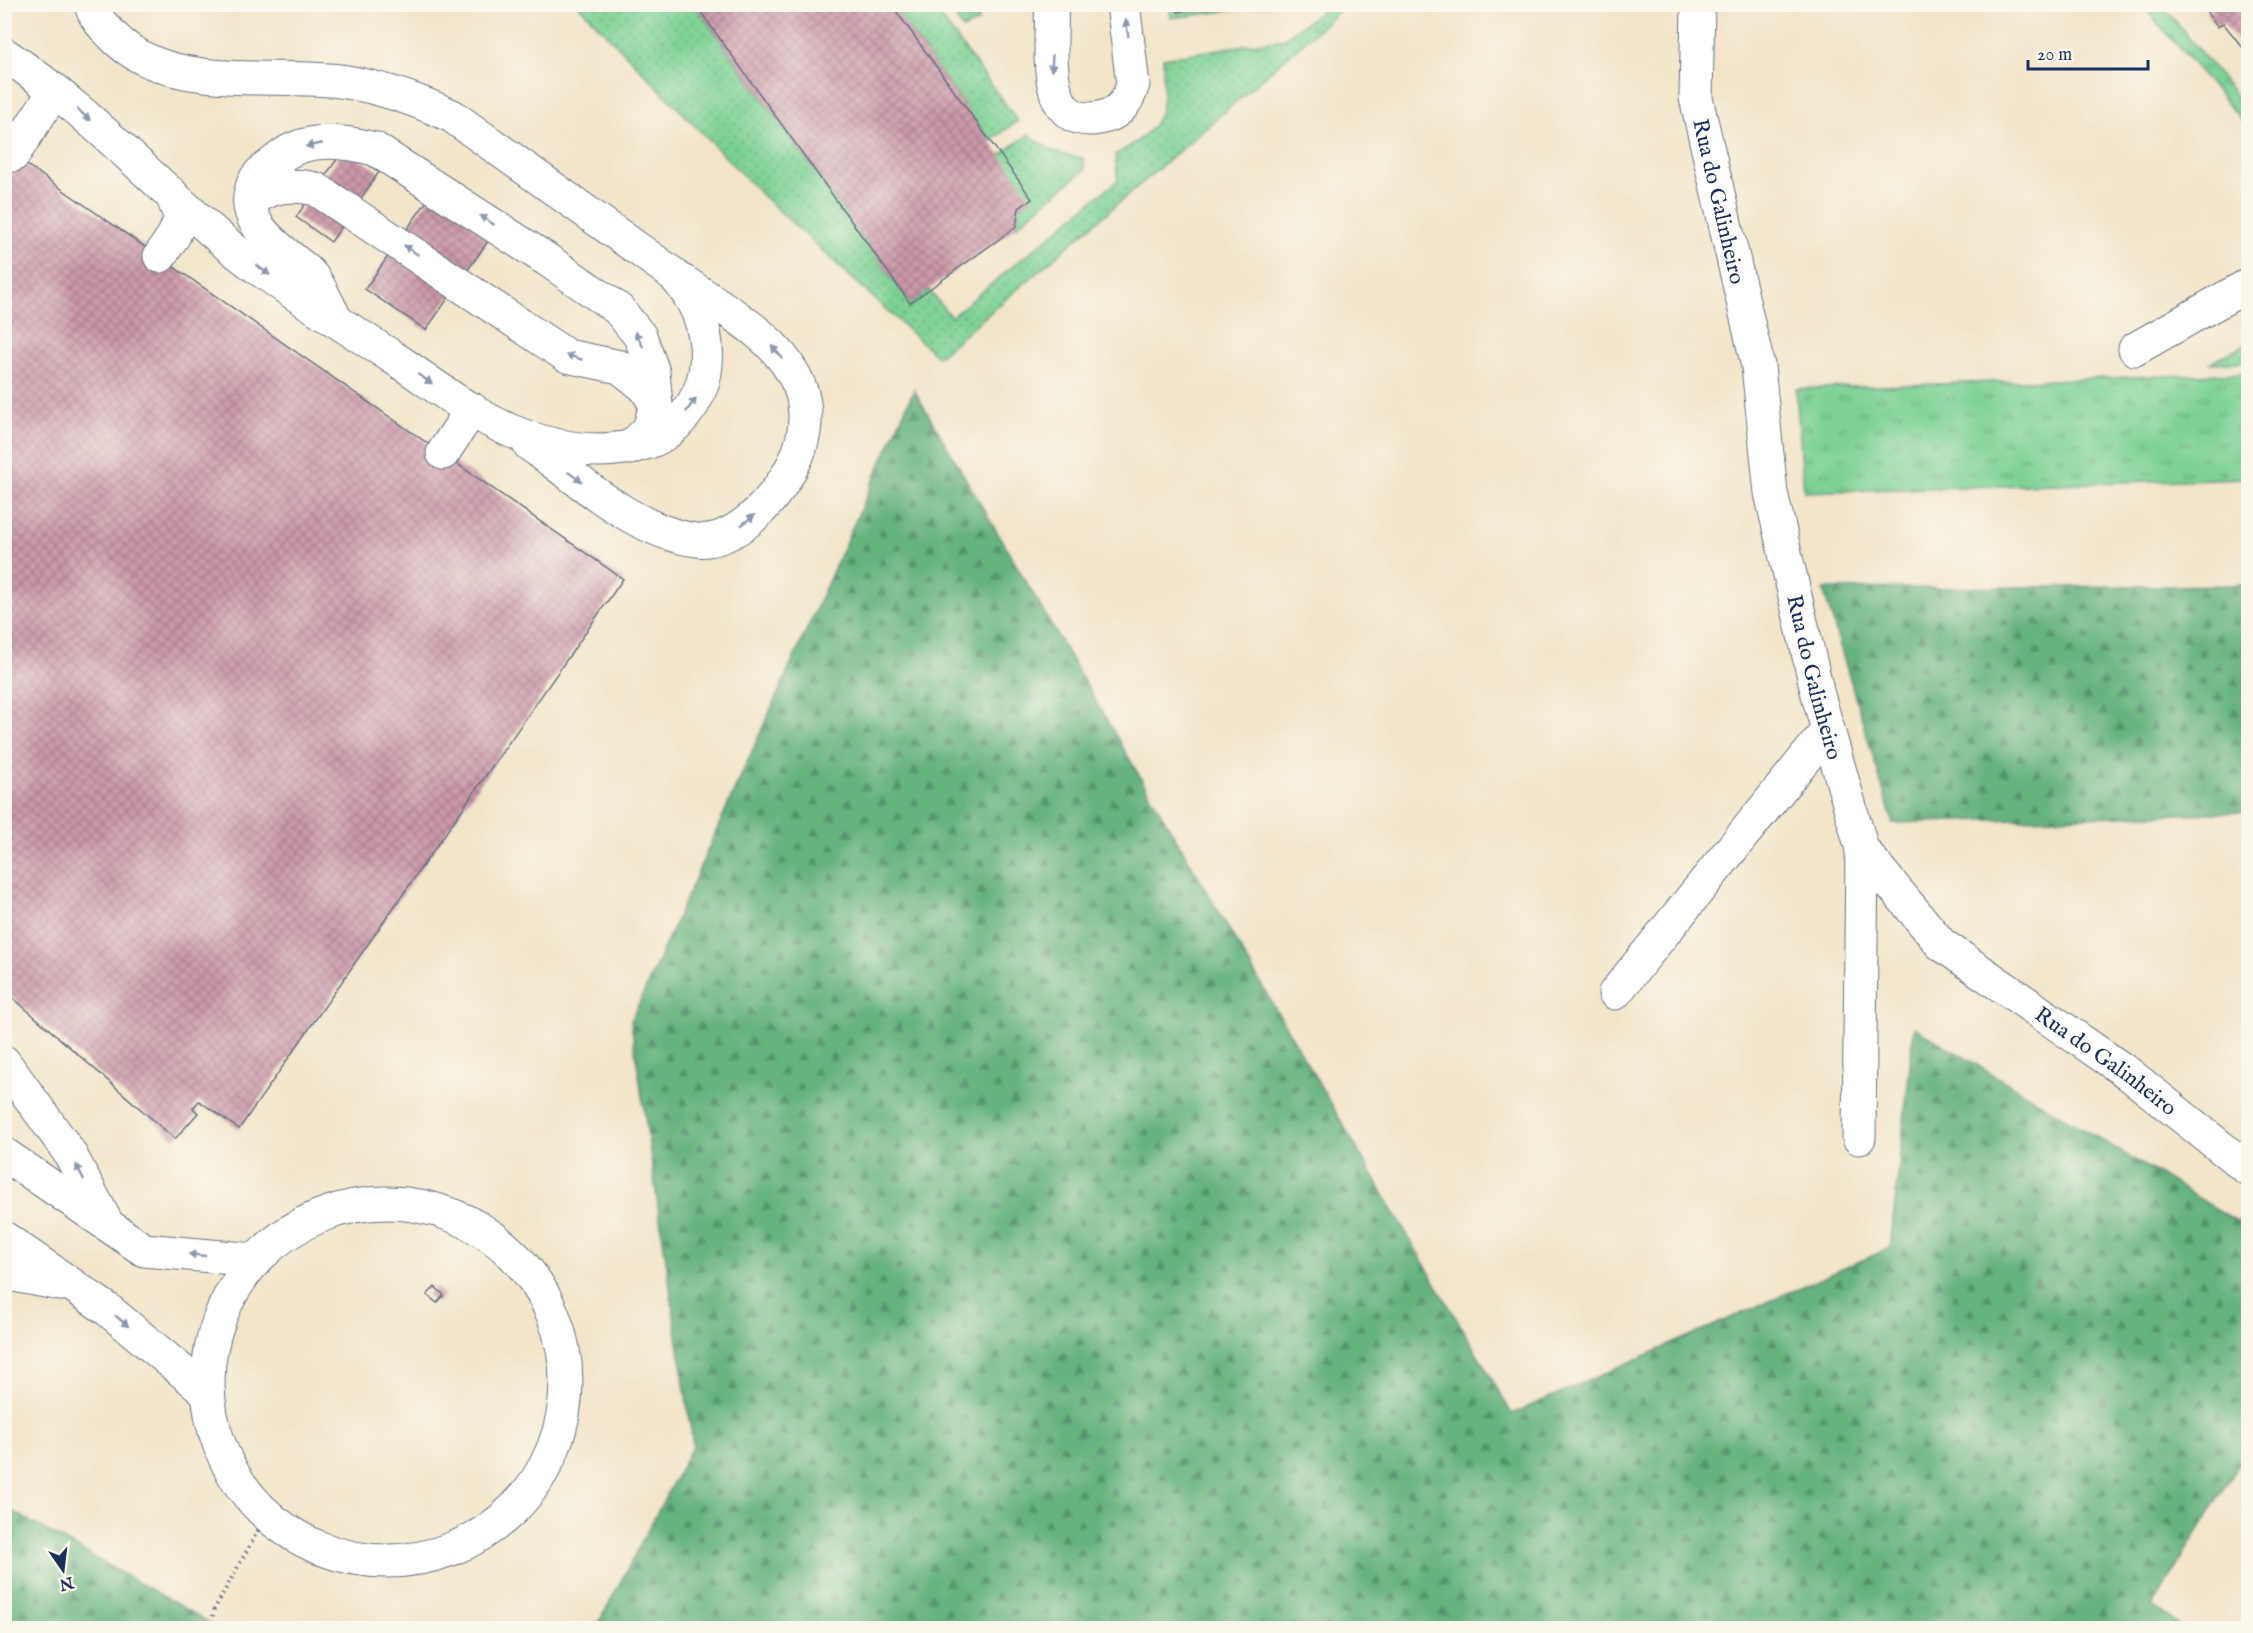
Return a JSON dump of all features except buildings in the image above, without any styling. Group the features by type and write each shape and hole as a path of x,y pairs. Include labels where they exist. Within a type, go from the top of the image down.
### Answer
{"street":[{"path":"4,54 55,90 229,246 337,321 472,409 510,431 634,518 665,534 699,541 725,534 748,522 784,481 802,442 806,413 799,384 784,360 765,338 452,116 415,99 348,82 259,76 198,76 165,69 122,47 94,16 91,4"},
{"path":"1051,4 1053,65 1051,79 1054,92 1060,104 1071,113 1092,119 1110,116 1121,108 1129,97 1133,84 1123,4"},
{"name":"Rua do Galinheiro","path":"1698,4 1696,98 1758,366 1771,493 1828,730 1862,849 1941,944 2129,1074 2248,1169"},
{"path":"14,155 55,90"},
{"path":"337,321 309,273 271,244 256,224 250,201 255,179 282,155 313,143 349,142 375,149 549,261 618,309 640,336 653,372 656,405 649,429 630,448"},
{"path":"250,201 269,188 296,184 316,189 567,356 620,367 645,387 656,405"},
{"path":"171,193 181,218 174,235 168,262 208,242 229,246"},
{"path":"510,431 556,445 602,452 630,448 660,438 683,416 702,390 707,357 702,323 690,293 673,274"},
{"path":"2135,349 2248,285"},
{"path":"443,453 472,409"},
{"path":"1615,993 1828,730"},
{"path":"1859,1138 1862,849"},
{"path":"4,1062 69,1152 107,1224"},
{"path":"4,1154 144,1250 255,1260"},
{"path":"378,1203 414,1204 449,1213 480,1228 510,1250 532,1275 551,1306 562,1338 567,1374 565,1409 556,1443 541,1475 520,1503 502,1519 462,1545 429,1556 395,1561 359,1560 325,1551 293,1536 266,1515 242,1490 224,1459 212,1425 207,1392 208,1356 218,1320 232,1290 255,1260 281,1237 301,1225 343,1208 378,1203"},
{"path":"4,1238 106,1309 207,1392"},
{"path":"4,1273 74,1287"}],"path":[{"path":"210,1629 214,1610 266,1515"}],"green space":[{"path":"894,4 932,5 1018,121 990,141 892,6"},
{"path":"578,5 695,5 910,303 929,290 951,317 1118,180 1115,155 1144,135 1158,117 1162,106 1163,58 1283,39 1330,5 1346,5 1197,136 938,357 764,197"},
{"path":"947,5 978,5 979,21 963,29"},
{"path":"1169,5 1177,5 1178,12 1225,5 1272,5 1171,18"},
{"path":"2142,5 2162,5 2248,110 2248,127"},
{"path":"1029,134 1054,151 1083,158 1085,169 1016,227 1019,208 1000,155"},
{"path":"2248,343 2248,362 2210,363"},
{"path":"2248,373 2248,478 1804,492 1796,389"},
{"path":"914,390 1512,1414 1890,1248 1914,1027 2248,1228 2248,1450 2152,1606 2183,1628 596,1628 693,1445 631,1021"},
{"path":"2248,585 2248,812 1893,823 1823,589"},
{"path":"5,1507 219,1628 5,1628"}]}
